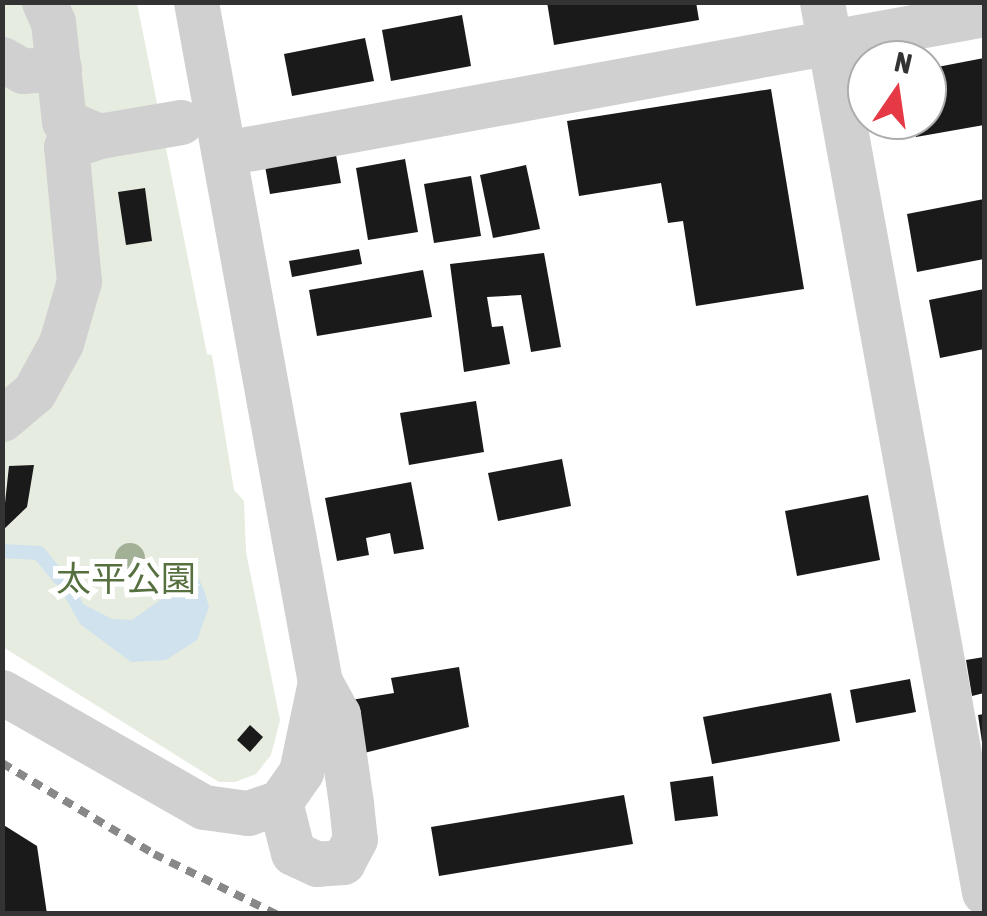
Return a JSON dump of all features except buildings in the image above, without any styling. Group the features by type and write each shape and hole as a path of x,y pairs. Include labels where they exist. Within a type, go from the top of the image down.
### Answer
{"street":[{"path":"44,2 64,121 99,136"},
{"path":"2,692 204,807 317,864 343,862 355,839 338,714 320,682 196,2"},
{"path":"225,153 826,23 984,14"},
{"path":"826,23 984,892"},
{"path":"2,60 23,71 58,68"},
{"path":"2,419 34,392 60,343 79,282 66,147 99,136 181,122"},
{"path":"204,807 248,813 280,802 301,772 320,682"},
{"path":"280,802 293,853"}],"green space":[{"name":"太平公園","path":"2,3 137,3 207,354 212,355 234,490 244,501 246,552 280,720 271,755 256,774 235,782 219,782 3,647"}],"water":[{"path":"174,573 199,579 209,607 197,640 166,660 131,662 80,624 56,581 71,575 83,604 112,619 132,620 166,596 165,576"}],"waterway":[{"path":"2,551 39,553 60,579"}],"railway":[{"path":"2,763 154,854 276,914"}]}
